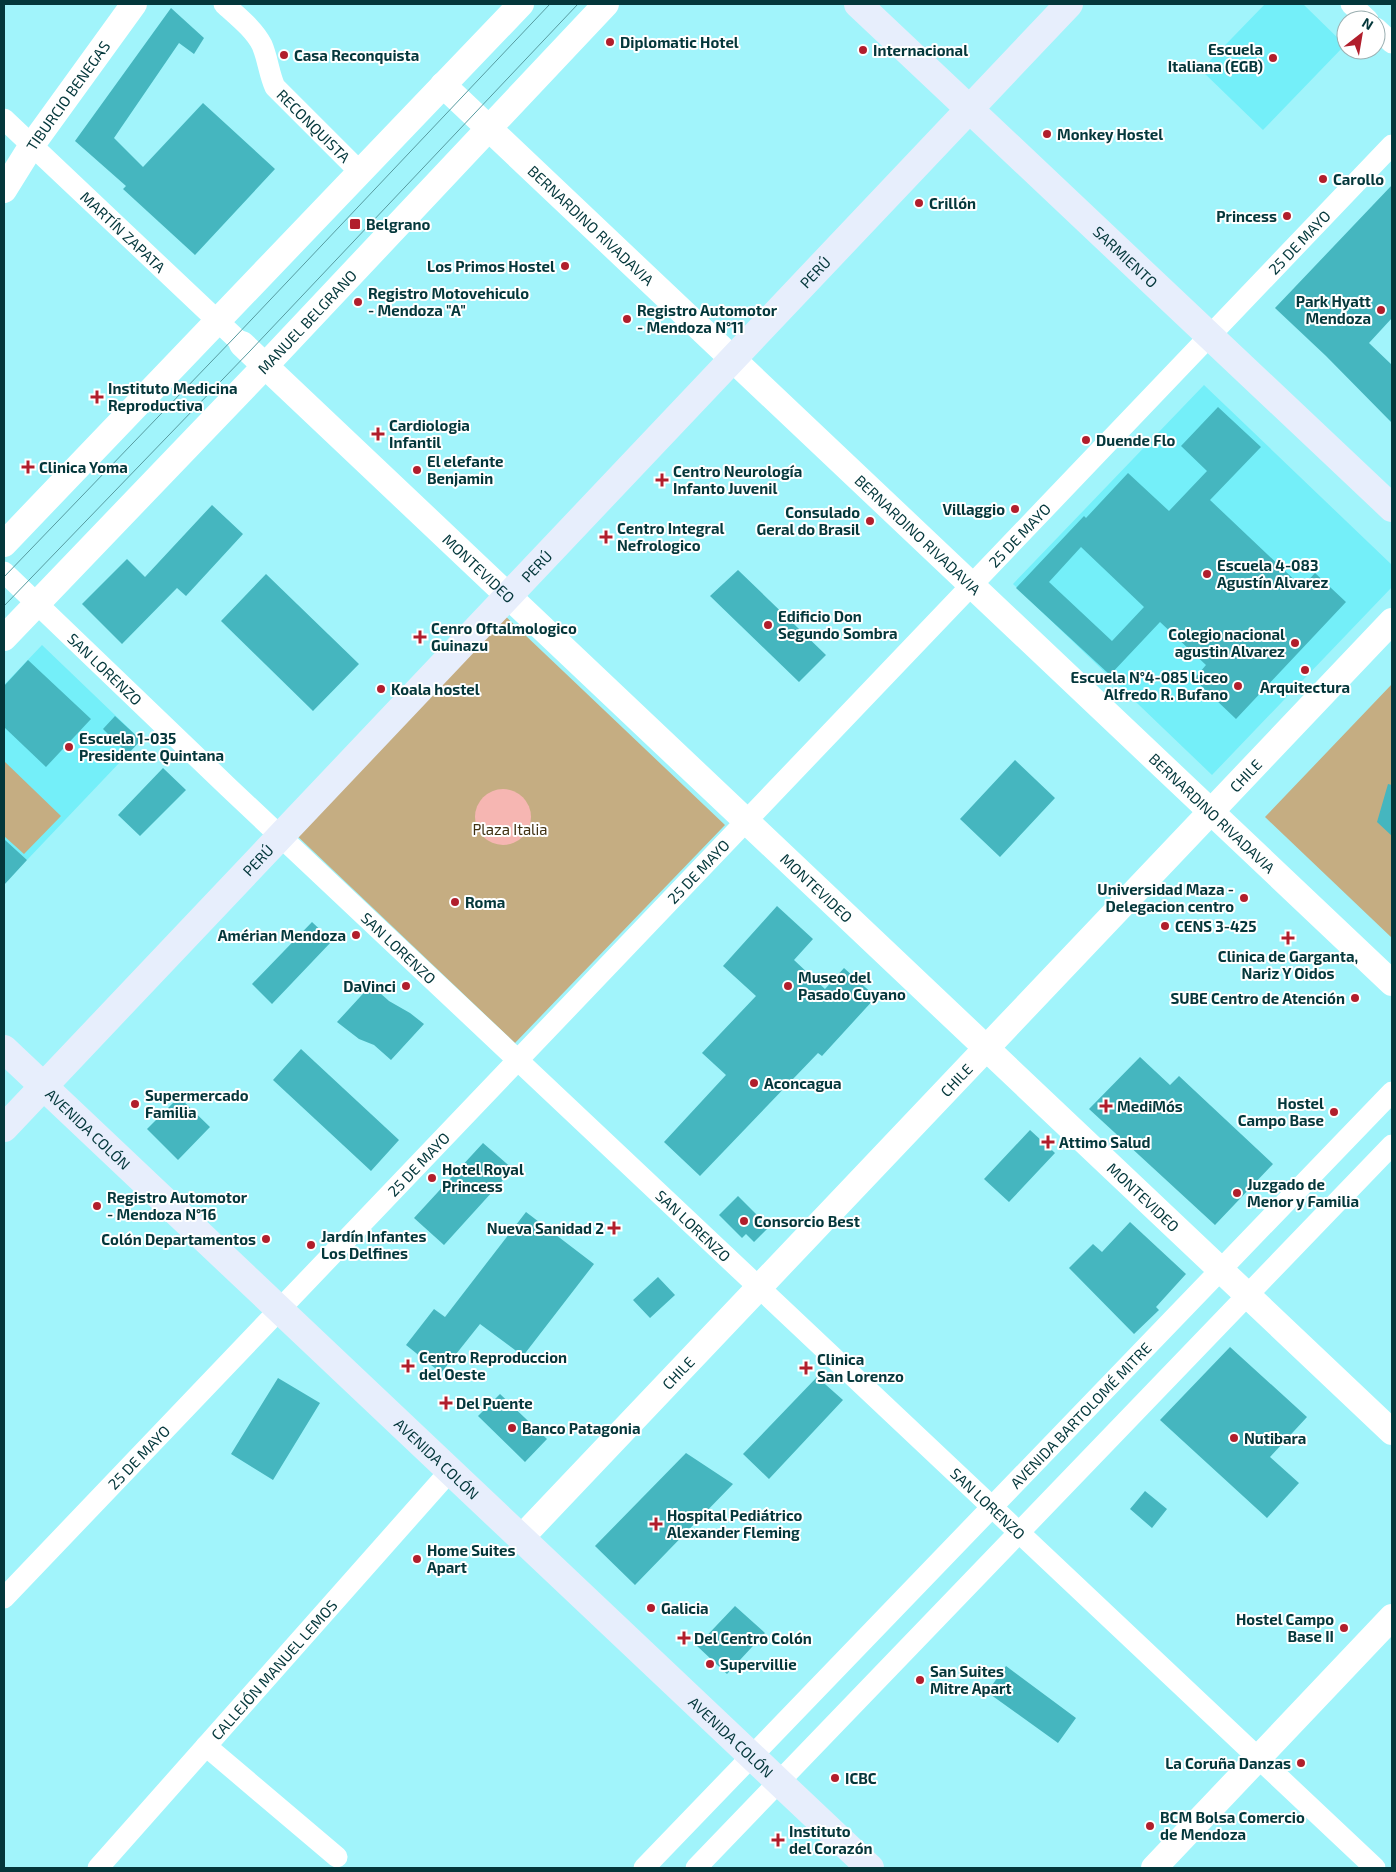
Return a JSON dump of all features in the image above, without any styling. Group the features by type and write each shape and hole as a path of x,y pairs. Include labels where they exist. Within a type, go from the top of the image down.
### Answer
{"main road":[{"name":"SARMIENTO","path":"858,4 1392,508"},
{"name":"PERÚ","path":"4,1128 1069,4"},
{"name":"AVENIDA COLÓN","path":"4,1049 870,1868"}],"street":[{"name":"TIBURCIO BENEGAS","path":"4,190 32,145 134,4"},
{"name":"RECONQUISTA","path":"224,4 257,36 276,87 360,172"},
{"path":"4,544 521,4"},
{"name":"MANUEL BELGRANO","path":"4,638 265,366 606,4"},
{"name":"BERNARDINO RIVADAVIA","path":"443,85 1392,983"},
{"name":"MARTÍN ZAPATA","path":"4,119 242,344"},
{"name":"25 DE MAYO","path":"4,1597 1392,145"},
{"name":"MONTEVIDEO","path":"242,344 1392,1432"},
{"name":"SAN LORENZO","path":"8,577 280,836 1375,1868"},
{"name":"CHILE","path":"521,1538 1392,622"},
{"name":"AVENIDA BARTOLOMÉ MITRE","path":"644,1868 1392,1092"},
{"path":"696,1868 1392,1145"},
{"name":"CALLEJÓN MANUEL LEMOS","path":"98,1868 450,1471"},
{"path":"1154,1868 1392,1616"},
{"path":"206,1746 337,1857"}],"shaded area":[{"name":"Escuela Italiana (EGB)","path":"1265,4 1303,4 1336,36 1336,54 1263,130 1201,70"},
{"name":"Escuela 4-083 Agustín Alvarez","path":"1204,385 1392,565 1392,587 1212,775 1013,584"},
{"name":"Escuela 1-035 Presidente Quintana","path":"42,645 141,740 27,860 4,839 4,685"},
{"path":"498,789 508,789 523,797 529,806 531,817 529,828 523,837 508,845 498,845 487,840 480,833 475,822 475,812 480,801 487,794"}],"green space":[{"name":"Plaza Italia","path":"501,612 725,825 515,1043 292,831"},
{"path":"1392,684 1392,938 1265,817"},
{"path":"4,761 61,816 24,854 4,836"}],"building":[{"path":"171,8 204,38 194,54 179,43 114,138 143,167 203,103 275,169 195,255 123,189 126,186 75,141"},
{"name":"Park Hyatt Mendoza","path":"1392,185 1392,318 1369,343 1392,365 1392,423 1326,356 1275,308"},
{"path":"1218,407 1261,447 1210,500 1302,587 1315,573 1346,602 1236,719 1194,679 1206,665 1160,622 1110,675 1016,588 1084,516 1086,518 1128,473 1169,511 1207,471 1181,446","holes":["1081,547 1144,607 1112,641 1049,582"]},
{"path":"212,505 243,534 186,596 177,588 122,644 82,604 127,559 145,577"},
{"name":"Edificio Don Segundo Sombra","path":"738,570 826,655 799,682 710,596"},
{"path":"266,574 359,664 313,711 221,621"},
{"path":"28,660 91,719 46,767 4,727 4,686"},
{"path":"115,716 141,740 128,754 103,729"},
{"path":"1015,760 1055,798 1000,857 960,819"},
{"path":"163,768 186,790 140,836 118,815"},
{"path":"1388,784 1392,785 1392,836 1377,822"},
{"path":"4,839 27,860 4,885"},
{"path":"777,906 813,939 794,960 825,989 844,968 876,997 822,1056 818,1053 700,1176 664,1142 726,1075 702,1053 756,996 723,966"},
{"path":"312,922 332,941 272,1004 252,984"},
{"path":"371,985 389,1001 410,1013 424,1024 391,1060 374,1045 359,1039 337,1022"},
{"path":"301,1049 399,1140 371,1171 273,1080"},
{"path":"1140,1057 1170,1085 1179,1076 1273,1164 1215,1225 1089,1109"},
{"path":"179,1097 210,1127 178,1160 147,1129"},
{"path":"1030,1130 1055,1153 1009,1202 984,1179"},
{"path":"483,1143 513,1169 444,1245 414,1218"},
{"name":"Consorcio Best","path":"738,1196 769,1227 754,1242 746,1234 742,1238 719,1215"},
{"path":"526,1212 594,1264 523,1356 480,1324 441,1373 406,1345 434,1309 445,1317"},
{"path":"1130,1222 1186,1274 1156,1307 1159,1310 1134,1334 1069,1268 1093,1244 1102,1252"},
{"path":"658,1277 675,1295 650,1318 633,1300"},
{"name":"Nutibara","path":"1230,1347 1307,1417 1270,1457 1299,1483 1267,1518 1160,1420"},
{"path":"817,1377 843,1400 769,1479 743,1454"},
{"path":"278,1378 320,1403 273,1480 231,1454"},
{"name":"Banco Patagonia","path":"500,1394 547,1439 525,1462 478,1416"},
{"name":"Hospital Pediátrico Alexander Fleming","path":"686,1453 733,1484 635,1585 595,1546"},
{"path":"1145,1491 1167,1509 1152,1528 1130,1509"},
{"path":"735,1606 765,1633 727,1674 697,1646"},
{"path":"1006,1666 1076,1718 1058,1743 987,1692"}],"tram line":[{"path":"4,577 235,337 550,4"},
{"path":"4,606 250,351 578,4"}],"place":[{"name":"Diplomatic Hotel","path":"610,42"},
{"name":"Internacional","path":"863,50"},
{"name":"Casa Reconquista","path":"284,55"},
{"name":"Escuela Italiana (EGB)","path":"1273,58"},
{"name":"Monkey Hostel","path":"1047,134"},
{"name":"Carollo","path":"1323,179"},
{"name":"Crillón","path":"919,203"},
{"name":"Princess","path":"1287,216"},
{"name":"Belgrano","path":"355,224"},
{"name":"Los Primos Hostel","path":"565,266"},
{"name":"Registro Motovehiculo - Mendoza \"A\"","path":"358,302"},
{"name":"Park Hyatt Mendoza","path":"1381,310"},
{"name":"Registro Automotor - Mendoza N°11","path":"627,319"},
{"name":"Instituto Medicina Reproductiva","path":"97,397"},
{"name":"Cardiologia Infantil","path":"378,434"},
{"name":"Duende Flo","path":"1086,440"},
{"name":"Clinica Yoma","path":"28,467"},
{"name":"El elefante Benjamin","path":"417,470"},
{"name":"Centro Neurología Infanto Juvenil","path":"662,480"},
{"name":"Villaggio","path":"1015,509"},
{"name":"Consulado Geral do Brasil","path":"870,521"},
{"name":"Centro Integral Nefrologico","path":"606,537"},
{"name":"Escuela 4-083 Agustín Alvarez","path":"1207,574"},
{"name":"Edificio Don Segundo Sombra","path":"768,625"},
{"name":"Cenro Oftalmologico Guinazu","path":"420,637"},
{"name":"Colegio nacional agustin Alvarez","path":"1295,643"},
{"name":"Arquitectura","path":"1305,670"},
{"name":"Escuela N°4-085 Liceo Alfredo R. Bufano","path":"1238,686"},
{"name":"Koala hostel","path":"381,689"},
{"name":"Escuela 1-035 Presidente Quintana","path":"69,747"},
{"name":"Universidad Maza - Delegacion centro","path":"1244,898"},
{"name":"Roma","path":"455,902"},
{"name":"CENS 3-425","path":"1165,926"},
{"name":"Amérian Mendoza","path":"356,935"},
{"name":"Clinica de Garganta, Nariz Y Oidos","path":"1288,938"},
{"name":"DaVinci","path":"406,986"},
{"name":"Museo del Pasado Cuyano","path":"788,986"},
{"name":"SUBE Centro de Atención","path":"1355,998"},
{"name":"Aconcagua","path":"754,1083"},
{"name":"Supermercado Familia","path":"135,1104"},
{"name":"MediMós","path":"1106,1106"},
{"name":"Hostel Campo Base","path":"1334,1112"},
{"name":"Attimo Salud","path":"1048,1142"},
{"name":"Hotel Royal Princess","path":"432,1178"},
{"name":"Juzgado de Menor y Familia","path":"1237,1193"},
{"name":"Registro Automotor - Mendoza N°16","path":"97,1206"},
{"name":"Consorcio Best","path":"744,1221"},
{"name":"Nueva Sanidad 2","path":"614,1228"},
{"name":"Colón Departamentos","path":"266,1239"},
{"name":"Jardín Infantes Los Delfines","path":"311,1245"},
{"name":"Centro Reproduccion del Oeste","path":"408,1366"},
{"name":"Clinica San Lorenzo","path":"806,1368"},
{"name":"Del Puente","path":"446,1403"},
{"name":"Banco Patagonia","path":"512,1428"},
{"name":"Nutibara","path":"1234,1438"},
{"name":"Hospital Pediátrico Alexander Fleming","path":"656,1524"},
{"name":"Home Suites Apart","path":"417,1559"},
{"name":"Galicia","path":"651,1608"},
{"name":"Hostel Campo Base II","path":"1344,1628"},
{"name":"Del Centro Colón","path":"684,1638"},
{"name":"Supervillie","path":"710,1664"},
{"name":"San Suites Mitre Apart","path":"920,1680"},
{"name":"La Coruña Danzas","path":"1301,1763"},
{"name":"ICBC","path":"835,1778"},
{"name":"BCM Bolsa Comercio de Mendoza","path":"1150,1826"},
{"name":"Instituto del Corazón","path":"778,1840"}]}
